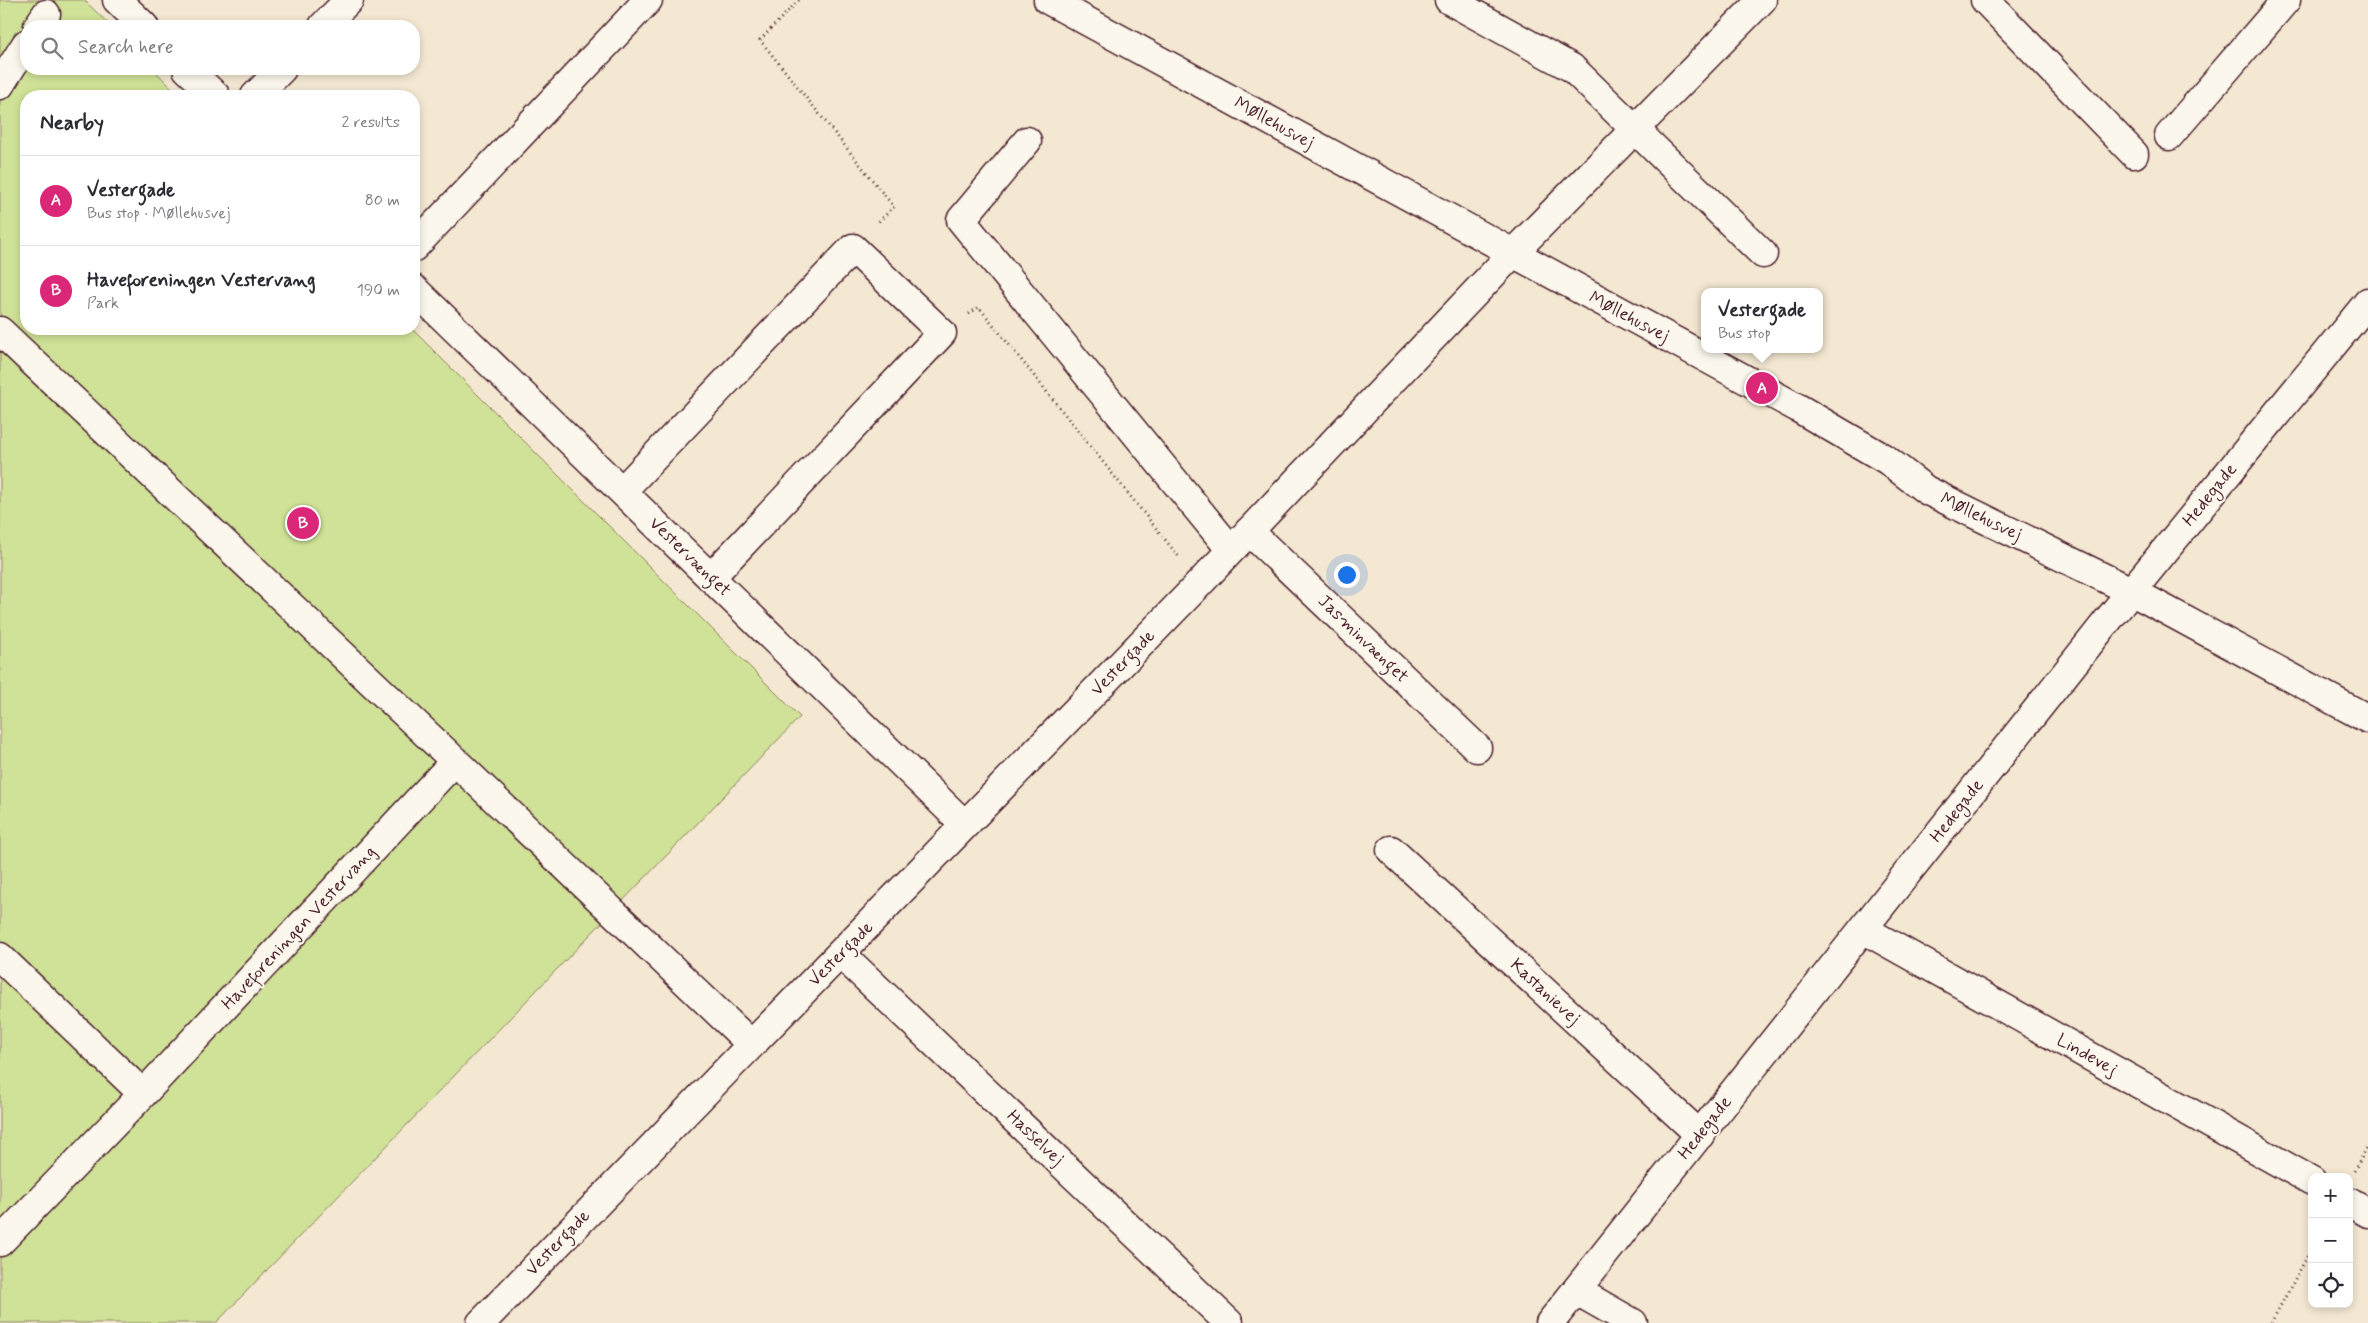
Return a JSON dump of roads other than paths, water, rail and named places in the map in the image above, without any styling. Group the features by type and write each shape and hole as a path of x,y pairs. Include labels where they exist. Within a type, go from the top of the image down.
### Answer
{"street":[{"path":"117,0 138,20"},
{"path":"329,20 348,0"},
{"path":"420,241 648,0"},
{"name":"Møllehusvej","path":"1048,0 1798,408 1887,460 1926,490 2131,591 2368,719"},
{"path":"1449,0 1572,68 1763,254"},
{"name":"Vestergade","path":"481,1323 1200,583 1633,128 1762,0"},
{"path":"1985,0 2134,154"},
{"path":"2169,136 2286,0"},
{"path":"0,85 20,53"},
{"path":"193,75 210,90"},
{"path":"262,90 276,75"},
{"name":"Jasminvænget","path":"1027,141 961,220 1240,540 1477,748"},
{"path":"622,491 853,248 942,333 711,577"},
{"name":"Vestervænget","path":"420,295 965,826"},
{"name":"Hedegade","path":"1550,1323 2131,591 2368,302"},
{"path":"0,331 751,1044"},
{"name":"Haveforeningen Vestervang","path":"0,1242 455,761"},
{"name":"Kastanievej","path":"1391,850 1700,1135"},
{"name":"Lindevej","path":"1863,929 2308,1179"},
{"name":"Hasselvej","path":"841,954 1228,1323"},
{"path":"0,957 142,1094"},
{"path":"2353,1204 2368,1213"},
{"path":"1576,1291 1633,1323"}],"place":[{"name":"Vestergade","path":"1762,388"},
{"name":"Haveforeningen Vestervang","path":"303,523"}]}
